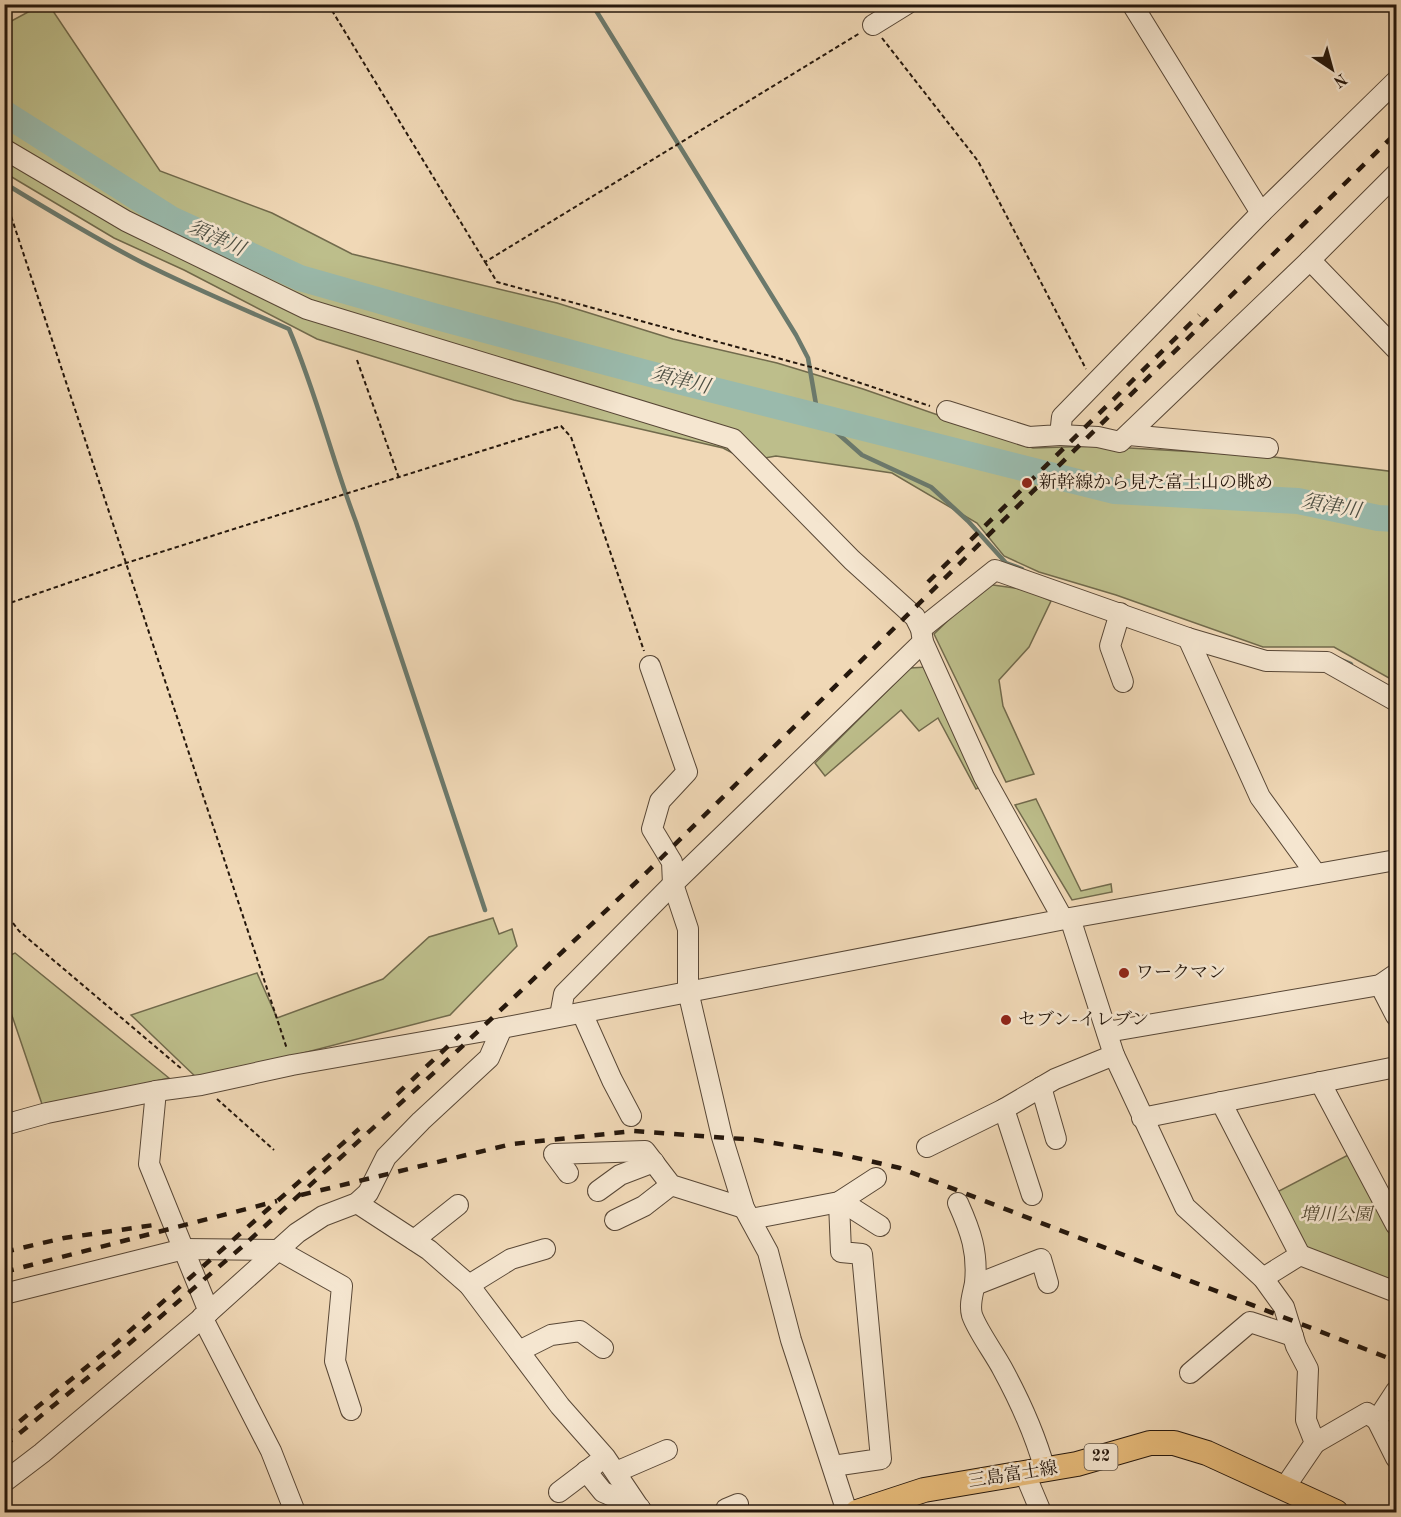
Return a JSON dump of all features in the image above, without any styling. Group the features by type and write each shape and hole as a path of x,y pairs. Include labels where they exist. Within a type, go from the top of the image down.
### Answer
{"main road":[{"name":"三島富士線","path":"857,1512 924,1490 1077,1464 1150,1443 1174,1443 1207,1453 1285,1488 1327,1510"}],"street":[{"path":"873,26 907,4"},
{"path":"1132,4 1261,213"},
{"path":"1060,435 1062,417 1261,213 1396,81"},
{"path":"4,149 126,221 307,309 734,439 852,560 915,617 984,777 1066,918 1114,1055 1185,1207 1263,1278 1284,1307 1293,1336 1308,1369 1306,1420 1315,1443"},
{"path":"947,411 1029,437 1060,435 1098,437 1120,442 1396,174"},
{"path":"1310,260 1396,349"},
{"path":"1129,435 1268,448"},
{"path":"561,1016 564,994 922,635 994,570 1188,638 1266,661 1327,662 1396,701"},
{"path":"1120,613 1110,646 1122,682"},
{"path":"1188,638 1260,797 1316,874"},
{"path":"650,666 687,772 660,801 652,830 672,862 673,884 688,929 688,991 722,1137 748,1214 768,1252 791,1340 848,1512"},
{"path":"4,1125 47,1113 156,1091 201,1085 292,1065 582,1013 1066,918 1396,860"},
{"path":"1107,1032 1380,985 1396,974"},
{"path":"1380,985 1396,1016"},
{"path":"582,1013 631,1116"},
{"path":"4,1482 42,1453 206,1315 297,1233 323,1216 357,1203 368,1193 386,1157 489,1058 502,1028"},
{"path":"927,1147 1004,1109 1055,1079 1114,1055"},
{"path":"1142,1118 1396,1067"},
{"path":"1320,1082 1396,1225"},
{"path":"1041,1088 1056,1139"},
{"path":"156,1091 149,1164 184,1249 206,1315 271,1450 294,1512"},
{"path":"1221,1102 1300,1255 1396,1292"},
{"path":"1004,1109 1032,1196"},
{"path":"568,1173 554,1154 645,1151 671,1185 748,1214 840,1201 876,1178"},
{"path":"598,1191 620,1175 654,1162"},
{"path":"615,1220 644,1206 671,1185"},
{"path":"840,1201 880,1226"},
{"path":"833,1466 881,1460 862,1254 841,1252 840,1201"},
{"path":"357,1203 429,1250 469,1285 560,1406 611,1464 641,1510"},
{"path":"958,1203 976,1251 975,1285 971,1297 972,1315 1003,1369 1037,1440 1035,1472 1041,1512"},
{"path":"414,1240 458,1205"},
{"path":"4,1294 184,1249 278,1250 342,1286 335,1361 351,1410"},
{"path":"469,1285 511,1258 545,1249"},
{"path":"1263,1278 1300,1255"},
{"path":"975,1285 1041,1259 1048,1283"},
{"path":"1190,1373 1250,1322 1293,1336"},
{"path":"519,1352 550,1335 580,1331 603,1348"},
{"path":"1377,1420 1396,1391"},
{"path":"1285,1488 1315,1443 1367,1413 1377,1420 1396,1458"},
{"path":"559,1492 586,1471 668,1450"},
{"path":"586,1471 603,1492 641,1510"}],"path":[{"path":"4,13 18,4"},
{"path":"328,4 497,282 818,369 947,411"},
{"path":"484,262 873,26 978,161 1094,385"},
{"path":"4,204 8,207 292,1065"},
{"path":"357,360 399,478"},
{"path":"4,605 126,563 561,426 571,437 650,666"},
{"path":"4,911 19,931 274,1150"}],"green space":[{"path":"41,5 49,5 160,171 272,213 352,254 557,303 673,339 777,363 863,389 1033,448 1096,446 1265,456 1396,472 1396,682 1334,647 1263,647 1116,595 1039,572 1004,556 977,523 892,473 776,456 748,461 723,448 514,400 317,339 184,270 114,238 5,173 4,25"},
{"path":"986,584 1028,590 1051,601 1029,647 999,680 1003,706 1034,774 1006,782 934,634"},
{"path":"927,667 982,786 976,789 938,718 919,731 901,710 825,776 815,763 910,668"},
{"path":"1036,799 1081,891 1111,884 1112,892 1072,900 1015,805"},
{"path":"493,918 499,934 512,929 517,946 450,1015 199,1080 131,1015 257,973 277,1018 383,979 429,937"},
{"path":"15,953 169,1078 43,1107 5,995 4,958"},
{"name":"増川公園","path":"1350,1154 1396,1244 1396,1282 1307,1249 1277,1192"}],"waterway":[{"path":"592,4 796,335 808,358 818,416 862,455 931,487 968,521 1006,563 1022,569"},
{"name":"須津川","path":"4,113 171,219 300,278 658,376 1114,491 1298,501 1378,518 1396,519"},
{"path":"4,183 90,235 143,263 289,329 316,401 485,910"},
{"path":"1334,657 1351,664"}],"railway":[{"path":"4,1446 124,1348 243,1246 437,1070 647,872 1396,133"},
{"path":"928,582 1199,315"},
{"path":"397,1094 460,1035"},
{"path":"4,1434 116,1343 359,1129"},
{"path":"301,1195 512,1144 634,1131 756,1140 839,1154 900,1168 1396,1361"},
{"path":"4,1272 277,1201"},
{"path":"4,1252 64,1238 161,1224"}],"place":[{"name":"新幹線から見た富士山の眺め","path":"1027,483"},
{"name":"ワークマン","path":"1124,973"},
{"name":"セブン-イレブン","path":"1006,1020"}]}
